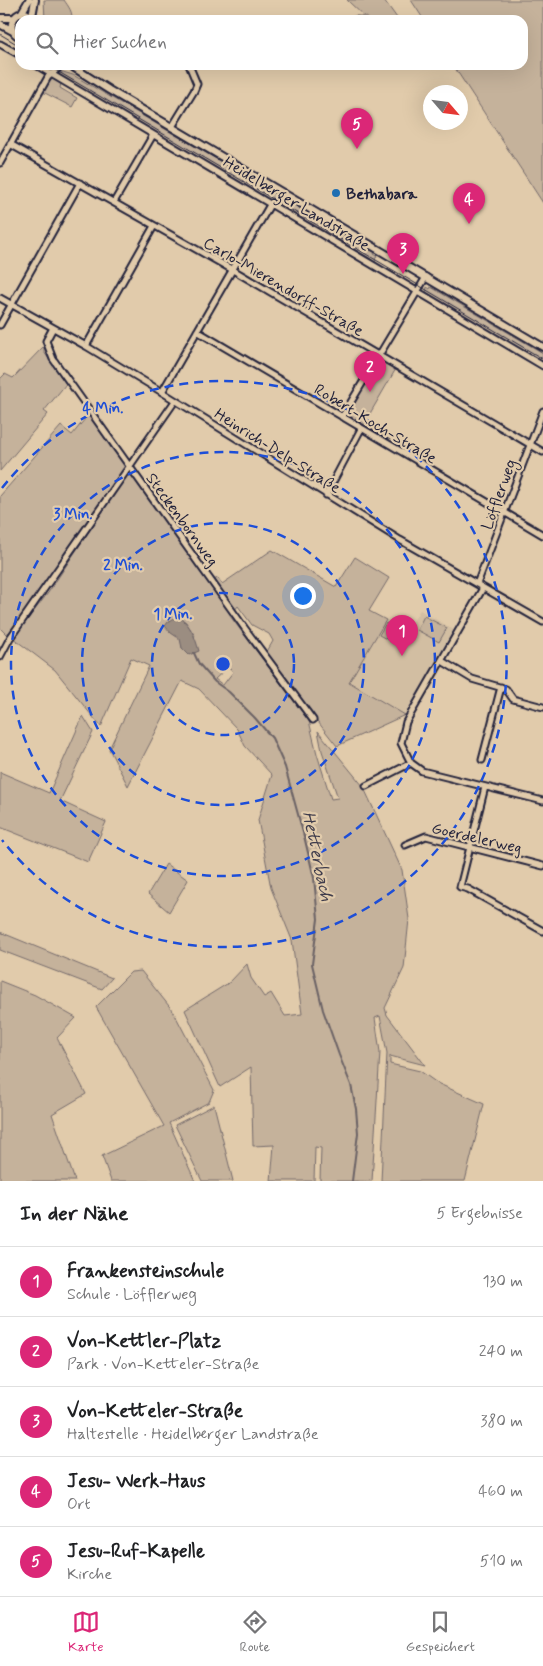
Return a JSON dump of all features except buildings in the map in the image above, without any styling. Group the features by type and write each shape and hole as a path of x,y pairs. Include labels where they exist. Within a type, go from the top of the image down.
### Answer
{"street":[{"path":"22,12 29,0"},
{"path":"33,15 35,0"},
{"path":"0,18 11,18 17,13 22,12 28,15"},
{"path":"11,18 11,30"},
{"path":"0,24 15,34"},
{"path":"0,44 15,53"},
{"name":"Heidelberger Landstraße","path":"44,70 272,203 543,366"},
{"path":"0,163 51,74 56,70"},
{"name":"Heidelberger Landstraße","path":"78,70 543,347"},
{"path":"172,127 197,84 191,70"},
{"path":"114,202 153,135"},
{"name":"Carlo-Mierendorff-Straße","path":"10,144 233,270 543,452"},
{"path":"0,325 80,183"},
{"path":"162,392 272,203"},
{"path":"86,346 154,226"},
{"path":"342,417 426,277"},
{"name":"Heinrich-Delp-Straße","path":"0,298 86,346 326,495 543,622"},
{"name":"Steckenbornweg","path":"53,328 46,341 53,359 246,630 313,720"},
{"name":"Robert-Koch-Straße","path":"197,331 543,535"},
{"path":"0,657 10,638 175,401"},
{"name":"Löfflerweg","path":"477,584 543,411"},
{"path":"326,495 361,429"},
{"path":"483,588 406,722 401,742 411,764 422,771 543,801"},
{"path":"442,661 472,679 506,689 513,699 543,708"},
{"path":"482,760 501,687"},
{"path":"366,786 411,764"},
{"path":"485,787 460,887 543,929"},
{"name":"Goerdelerweg","path":"405,845 426,836 543,866"}],"shaded area":[{"path":"44,0 64,0 72,15 45,15"},
{"path":"347,0 384,0 395,15 363,15"},
{"path":"411,0 543,0 543,203 468,88 468,85 466,85 456,70 528,70 528,15 421,15"},
{"path":"63,72 73,75 375,252 376,260 374,263 371,259 309,222 307,223 98,98 56,75"},
{"path":"53,79 61,83 60,88 77,98 72,107 43,92"},
{"path":"427,287 430,289 431,287 543,353 543,364 426,292"},
{"path":"44,346 44,352 66,384 44,411 48,414 0,471 0,379 5,374 13,378"},
{"path":"379,356 397,367 361,429 342,417"},
{"path":"89,414 111,448 127,466 12,631 6,634 0,628 0,496 61,426 72,435"},
{"path":"129,471 209,582 218,578 222,584 272,550 336,587 355,557 389,578 369,611 386,620 349,682 405,715 337,746 265,655 273,641 269,634 252,625 238,606 230,616 309,721 331,799 338,798 322,751 318,731 363,786 402,870 409,919 404,968 385,1008 387,1015 425,1065 390,1056 390,1064 420,1071 437,1083 484,1104 465,1181 381,1181 387,1053 380,1016 375,1018 380,1052 372,1181 320,1181 321,1148 315,1147 314,1181 271,1181 274,1145 253,1146 251,1067 220,1087 185,1010 230,982 247,964 251,978 264,997 271,993 285,1016 302,1014 292,940 271,888 258,820 272,775 245,746 237,729 199,689 182,681 128,786 109,749 149,666 131,658 101,727 55,670 13,638 48,593","holes":["178,616 186,622 195,636 182,648","227,668 230,668 233,672 223,685 215,679"]},
{"path":"420,610 454,630 405,715 349,682 386,620 407,631"},
{"path":"178,616 192,632 199,651 189,655 182,648 180,639 165,626"},
{"path":"424,616 447,628 439,642 417,630"},
{"path":"386,623 399,630 392,642 379,635"},
{"path":"83,716 93,732 60,801 106,822 88,862 0,827 0,772 49,793"},
{"path":"166,864 188,880 169,912 148,894"},
{"path":"0,932 112,978 102,989 0,950"},
{"path":"141,971 173,1011 214,1090 209,1102 169,1123 195,1181 111,1181 102,1156 164,1126 96,1007 131,972"},
{"path":"0,981 35,995 76,1018 57,1038 86,1094 52,1114 75,1181 0,1181"},
{"path":"214,1105 233,1181 202,1181 175,1125"}],"waterway":[{"name":"Hetterbach","path":"194,653 199,664 215,682 229,692 272,738 285,767 314,878 318,919 312,964 323,1010 351,1085 356,1109 358,1133 352,1181"}],"tram line":[{"path":"0,34 15,43"},
{"path":"55,70 543,359"}],"place":[{"name":"Jesu-Ruf-Kapelle","path":"357,149"},
{"name":"Bethabara","path":"336,193"},
{"name":"Jesu- Werk-Haus","path":"469,224"},
{"name":"Von-Ketteler-Straße","path":"403,274"},
{"name":"Von-Kettler-Platz","path":"370,392"},
{"name":"Frankensteinschule","path":"402,656"}]}
